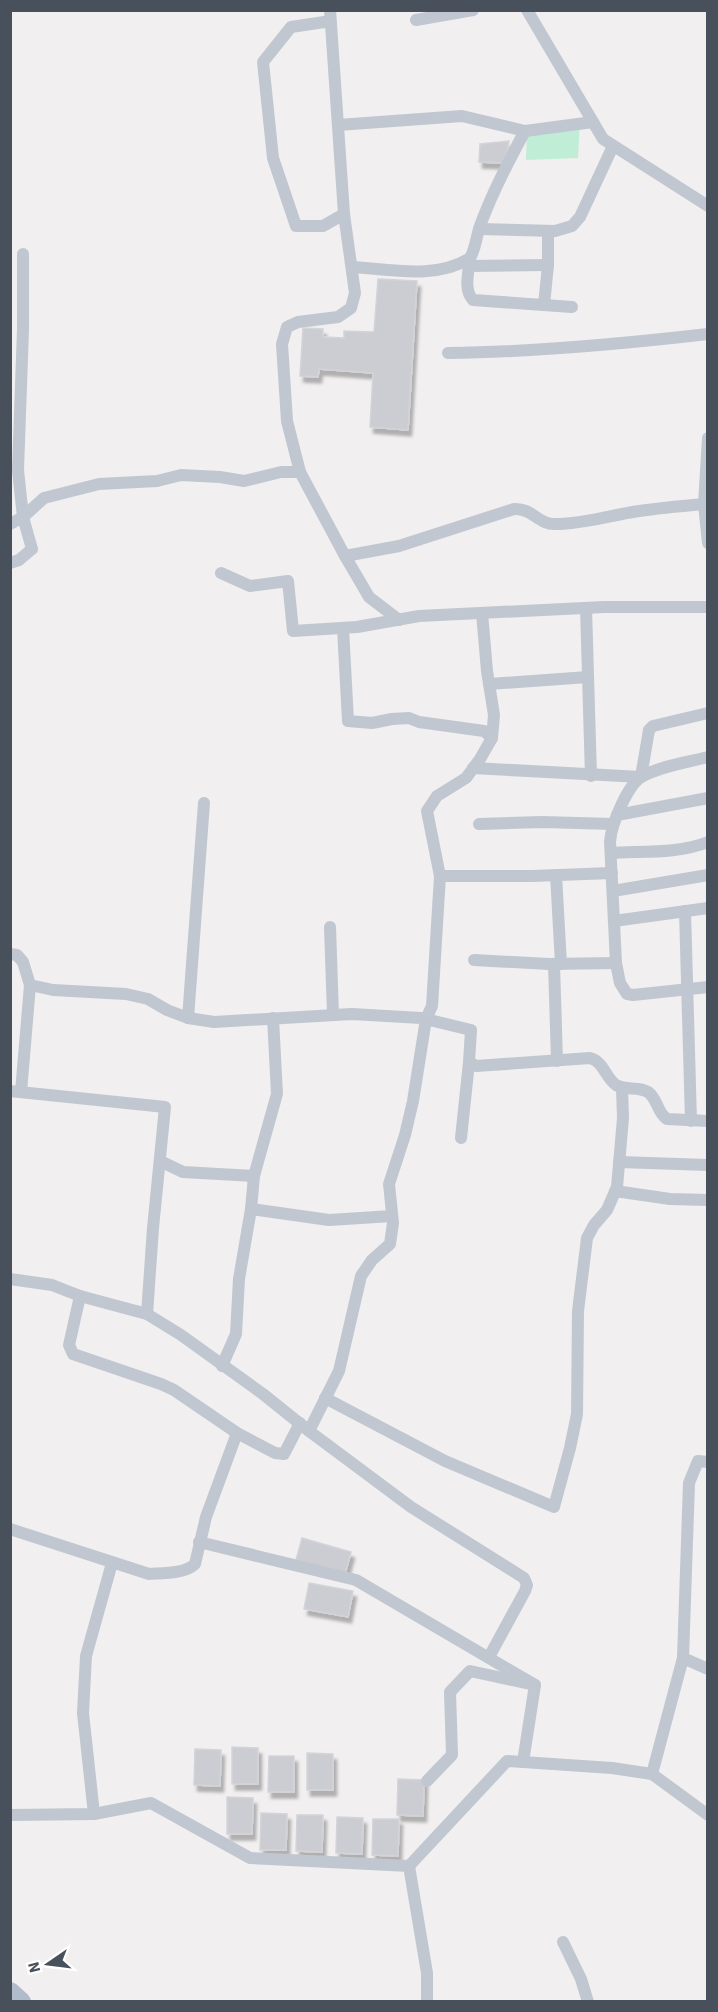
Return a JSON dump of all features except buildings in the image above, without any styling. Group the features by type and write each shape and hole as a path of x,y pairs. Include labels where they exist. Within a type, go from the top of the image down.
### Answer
{"main road":[{"path":"10,1992 21,2001"}],"street":[{"path":"416,20 473,10"},
{"path":"527,10 603,139 708,206"},
{"path":"344,214 323,226 296,226 273,158 263,62 291,27 331,16 344,214 355,293 351,308 338,317 298,322 287,327 282,344 286,421 300,472 345,556 369,597 399,620"},
{"path":"338,125 462,116 525,130 593,122"},
{"path":"525,130 502,173 478,229 477,243 470,262 468,290 473,300 572,307"},
{"path":"478,229 564,230 577,222 613,146"},
{"path":"544,305 548,266 548,231"},
{"path":"10,563 19,560 32,549 23,518 18,470 23,329 22,254"},
{"path":"352,267 424,272 470,262 548,266"},
{"path":"448,353 518,352 708,334"},
{"path":"708,438 704,504 708,543"},
{"path":"10,524 23,518 45,498 99,484 157,481 181,475 244,481 281,472 300,472"},
{"path":"345,556 399,546 513,509 523,509 550,525 558,525 640,511 704,504"},
{"path":"221,573 250,586 288,581 292,631 357,627 419,616 585,608 708,607"},
{"path":"585,608 591,776"},
{"path":"80,1296 69,1345 73,1354 174,1390 237,1433 275,1453 284,1454 325,1398 339,1371 361,1276 372,1260 390,1244 393,1216 389,1184 405,1136 426,1019 432,1006 440,876 427,812 437,795 466,778 492,738 494,715 482,613"},
{"path":"343,628 348,722 372,723 409,718 419,722 484,731 492,738"},
{"path":"489,684 588,677"},
{"path":"708,713 653,726 649,730 641,777 625,799 610,831 616,963 620,983 627,994 708,987"},
{"path":"473,768 641,777 708,757"},
{"path":"479,824 615,820 708,798"},
{"path":"189,1018 204,803"},
{"path":"611,853 685,848 708,842"},
{"path":"440,876 612,873"},
{"path":"556,875 557,1061"},
{"path":"613,891 708,875"},
{"path":"614,921 708,908"},
{"path":"685,911 691,1122"},
{"path":"330,927 333,1015"},
{"path":"10,954 17,955 24,962 30,985 16,1091 165,1107 147,1314"},
{"path":"474,960 558,964 616,963"},
{"path":"30,985 53,990 126,994 148,999 167,1010 189,1018 214,1022 352,1014 426,1019 471,1030 461,1138"},
{"path":"222,1366 236,1334 239,1279 254,1176 277,1094 273,1018"},
{"path":"469,1062 476,1066 590,1058 598,1060 615,1084 622,1088 639,1088 650,1093 662,1116 667,1119 691,1122 708,1121"},
{"path":"325,1398 445,1461 554,1507 577,1414 578,1311 587,1238 594,1225 607,1210 615,1191 622,1118 622,1088"},
{"path":"160,1161 183,1172 254,1176"},
{"path":"619,1162 708,1165"},
{"path":"615,1191 708,1200"},
{"path":"251,1209 329,1220 393,1216"},
{"path":"10,1279 52,1285 80,1296 147,1314 181,1335 411,1507 524,1578 527,1584 525,1591 489,1657"},
{"path":"10,1529 149,1574 191,1568 195,1564 206,1517 237,1433"},
{"path":"652,1774 683,1658 689,1483 698,1461 708,1462"},
{"path":"199,1542 356,1580 535,1685"},
{"path":"94,1814 83,1713 86,1656 112,1563"},
{"path":"683,1658 708,1669"},
{"path":"426,1780 452,1755 450,1692 470,1671 535,1685"},
{"path":"523,1762 535,1685"},
{"path":"10,1815 94,1814 151,1803 250,1858 409,1866 507,1761 612,1768 652,1774 708,1815"},
{"path":"409,1866 427,1973 427,2001"},
{"path":"563,1942 581,1979 588,2001"}],"green space":[{"path":"580,120 578,158 526,160 527,131"}]}
